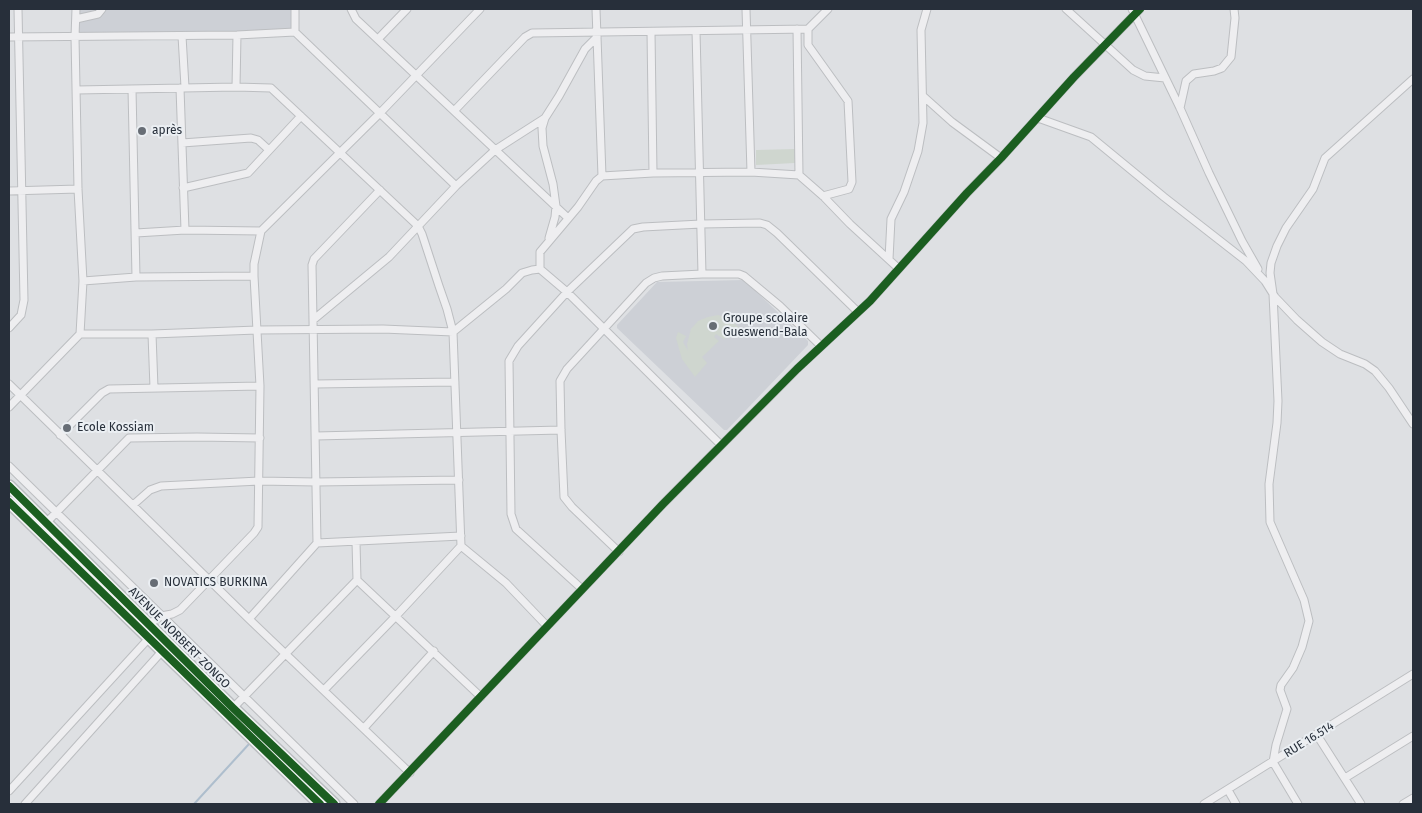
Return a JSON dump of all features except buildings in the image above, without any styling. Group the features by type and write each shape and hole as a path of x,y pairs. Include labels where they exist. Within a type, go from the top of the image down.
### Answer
{"main road":[{"name":"AVENUE NORBERT ZONGO","path":"9,486 320,804"},
{"name":"AVENUE NORBERT ZONGO","path":"9,502 151,631"},
{"name":"AVENUE NORBERT ZONGO","path":"166,648 233,708 334,804"}],"street":[{"path":"9,328 21,315 24,306 18,9"},
{"path":"9,407 80,334 84,281 78,190 76,9"},
{"path":"76,19 98,14 102,9"},
{"path":"295,9 295,32 456,186"},
{"path":"351,9 354,16 568,218"},
{"path":"378,39 407,9"},
{"path":"9,792 151,631 161,616 180,610 256,530 259,523 260,386 254,264 261,230 380,114 480,9"},
{"path":"596,9 602,176"},
{"path":"746,9 751,172"},
{"path":"454,111 528,34 540,32 597,35 808,29 828,9"},
{"path":"889,259 892,219 904,192 918,151 923,123 921,30 927,9"},
{"path":"1180,108 1186,81 1194,74 1222,68 1231,57 1235,18 1234,9"},
{"path":"1069,10 1104,45 1137,72 1147,76 1165,78"},
{"path":"379,804 721,445 858,312 1136,10 1213,181 1242,241 1273,294 1297,320 1322,342 1340,354 1365,364 1375,371 1413,424"},
{"path":"797,29 799,175"},
{"path":"808,29 808,45 846,95 850,105 852,182 849,189 823,196"},
{"path":"9,37 182,36 295,32"},
{"path":"651,32 653,173"},
{"path":"696,32 702,274"},
{"path":"236,87 237,35"},
{"path":"548,241 556,206 553,184 542,142 542,130 545,118 585,49 597,35"},
{"path":"182,36 182,142 185,230"},
{"path":"1298,804 1273,762 1287,709 1280,690 1281,685 1293,668 1302,647 1309,621 1304,600 1270,522 1269,484 1278,401 1273,294 1270,273 1273,255 1286,228 1313,189 1325,158 1413,79"},
{"path":"76,90 270,88 418,226 428,250 453,332 461,546 324,690"},
{"path":"132,89 136,277"},
{"path":"923,96 952,122 1001,158"},
{"path":"183,188 245,174 253,169 301,116"},
{"path":"313,320 389,257 456,186 495,150 545,118"},
{"path":"1038,118 1091,137 1164,198 1246,261 1265,281"},
{"path":"182,142 250,138 258,140 269,150"},
{"path":"540,270 540,252 602,176 653,173 751,172 799,175 898,268"},
{"path":"9,191 78,190"},
{"path":"249,619 317,543 312,265 314,259 380,190"},
{"path":"582,589 516,529 511,514 508,367 510,357 567,292 633,229 643,226 760,223 768,225 777,233 858,312"},
{"path":"136,233 185,230 261,230"},
{"path":"80,334 383,329 453,332 506,289 522,273 540,270 567,292 721,445"},
{"path":"619,552 565,500 560,381 562,376 604,328 651,280 662,276 702,274 739,274 747,277 822,346"},
{"path":"84,281 136,277 254,276"},
{"path":"152,334 154,388"},
{"path":"315,384 455,382"},
{"path":"9,384 286,655 410,772"},
{"path":"60,435 104,391 114,389 260,386"},
{"path":"316,436 561,430"},
{"path":"46,523 124,441 131,437 260,438"},
{"path":"9,466 354,804"},
{"path":"132,504 150,490 161,486 259,481 459,480"},
{"path":"317,543 461,536"},
{"path":"233,708 357,580 356,542"},
{"path":"461,546 506,584 548,626"},
{"path":"357,580 481,697"},
{"path":"25,804 166,648"},
{"path":"364,728 434,651"},
{"name":"RUE 16.514","path":"1204,804 1413,674"},
{"path":"1317,735 1361,804"},
{"path":"1345,778 1413,736"},
{"path":"1228,790 1236,804"},
{"path":"334,804 342,793"},
{"path":"1403,804 1413,798"}],"shaded area":[{"path":"75,9 293,9 293,30 75,34"},
{"path":"795,149 795,163 756,165 756,150"},
{"path":"744,280 808,341 808,345 727,430 724,430 617,328 617,325 657,282"},
{"path":"718,315 727,318 741,329 733,336 724,339 716,334 714,337 719,341 702,357 707,363 695,377 682,359 676,338 678,332 686,336 683,342 688,351 687,344 691,329 698,321"}],"waterway":[{"path":"194,804 249,744"}],"cycle path":[{"path":"379,804 663,504 797,369 870,301 1074,77 1140,9"},
{"path":"9,486 233,708 334,804"},
{"path":"9,502 320,804"}],"place":[{"name":"après","path":"142,131"},
{"name":"Groupe scolaire Gueswend-Bala","path":"713,326"},
{"name":"Ecole Kossiam","path":"67,428"},
{"name":"NOVATICS BURKINA","path":"154,583"}]}
